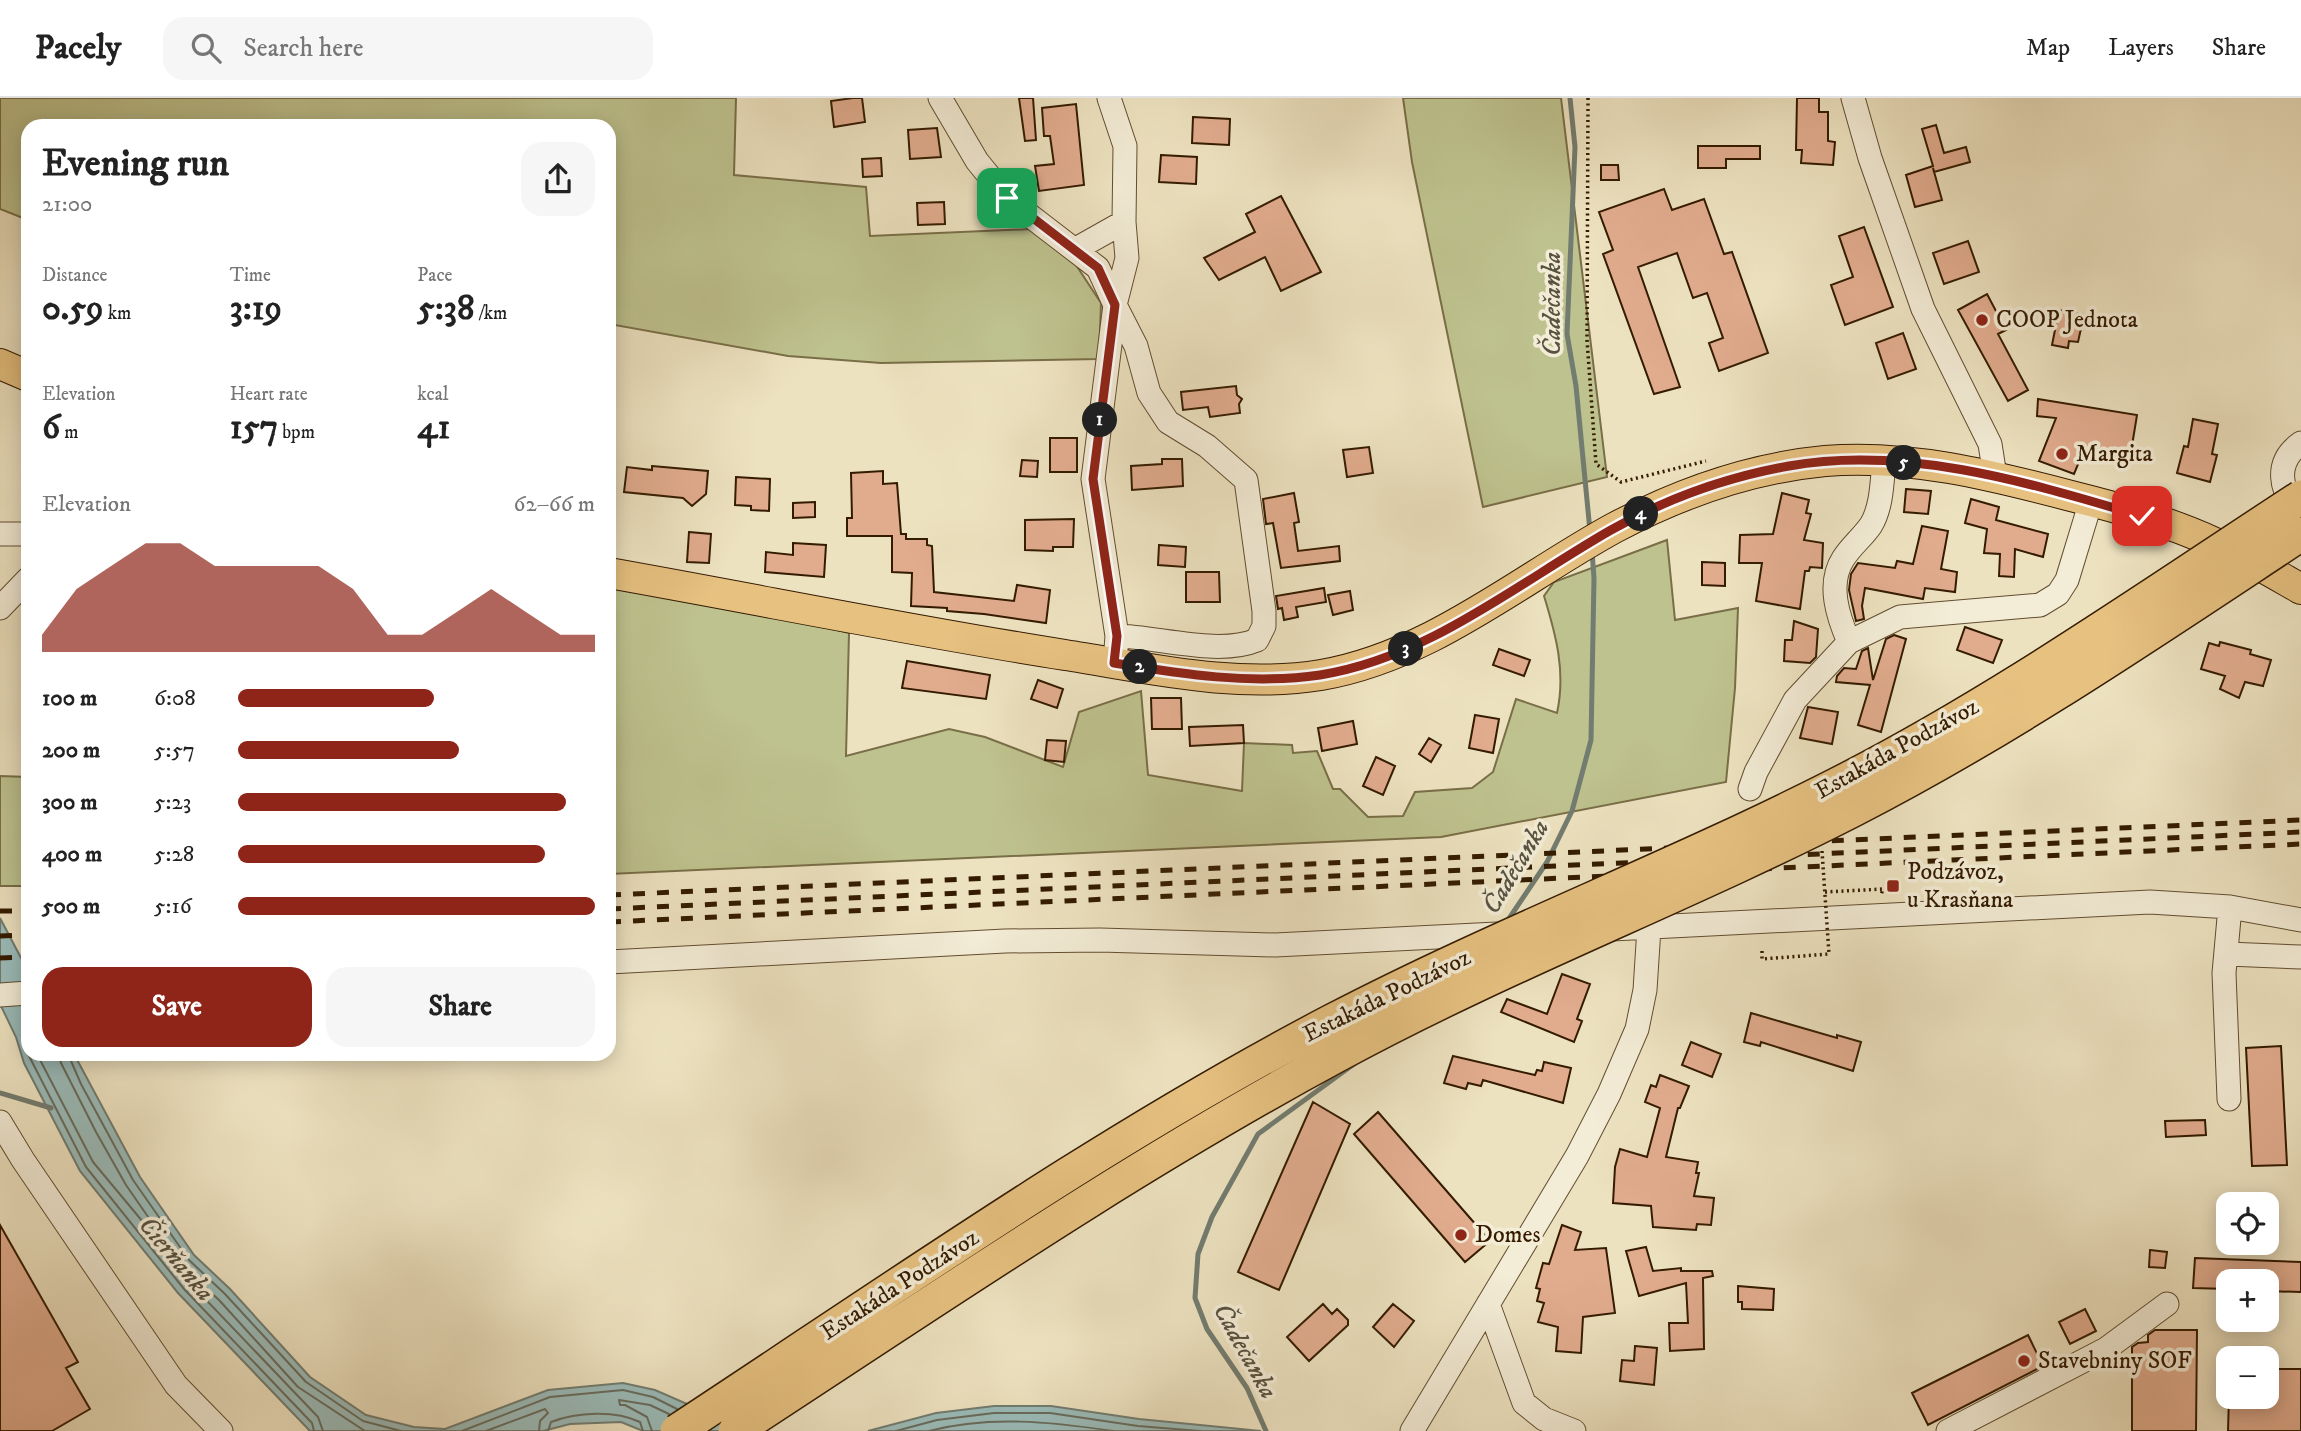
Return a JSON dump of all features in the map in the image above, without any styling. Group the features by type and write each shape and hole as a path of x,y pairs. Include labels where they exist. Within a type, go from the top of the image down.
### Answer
{"highway":[{"name":"Estakáda Podzávoz","path":"677,1431 993,1224 1222,1082 1333,1020 1836,785 2032,673 2301,497"},
{"name":"Estakáda Podzávoz","path":"735,1431 1107,1189 1235,1111 1340,1053 1470,989 1736,867 1929,770 2046,702 2301,534"}],"main road":[{"path":"0,364 21,373"},
{"path":"616,574 1116,649 1222,678 1279,679 1322,675 1411,647 1613,529 1677,498 1751,474 1827,461 1884,461 1994,476 2091,501 2214,542 2301,589"}],"street":[{"path":"940,98 977,161 1007,198 1098,268 1115,305 1136,346 1149,393 1168,422 1207,446 1246,480 1264,626 1257,640 1238,646 1201,645 1148,636 1116,649 1093,479 1115,305 1127,258 1124,222 1125,146 1110,98"},
{"path":"1853,98 1870,158 1923,310 1990,444 1994,476"},
{"path":"1076,249 1124,222"},
{"path":"2301,443 2290,454 2282,472 2287,496 2301,512"},
{"path":"1849,642 1838,612 1835,581 1842,560 1872,523 1880,498 1884,461"},
{"path":"1750,789 1756,772 1795,700 1849,642 1900,617 2040,605 2058,594 2067,580 2091,501"},
{"path":"0,534 21,534"},
{"path":"0,607 21,586"},
{"path":"616,962 1005,942 1100,940 1275,945 2150,902 2230,907 2301,920"},
{"path":"2229,1099 2224,973 2230,907"},
{"path":"1412,1431 1577,1156 1625,1060 1637,1028 1645,990 1649,928"},
{"path":"2227,954 2301,957"},
{"path":"0,995 21,994"},
{"path":"0,1122 176,1385 221,1431"},
{"path":"1488,1304 1524,1403 1544,1419 1574,1431"},
{"path":"1948,1431 2106,1349 2168,1304"}],"path":[{"path":"1588,98 1587,340 1596,464 1621,482 1716,459"},
{"path":"1762,951 1762,959 1829,954 1821,843"},
{"path":"1825,892 1883,888 1881,897"}],"green space":[{"path":"0,98 736,98 734,175 866,187 870,236 1031,229 1076,265 1101,303 1099,359 881,363 788,356 616,325 616,119 21,119 21,217 0,209"},
{"path":"1403,98 1561,98 1607,477 1483,507 1412,162"},
{"path":"1667,540 1675,620 1738,608 1735,688 1726,782 1441,837 616,874 616,577 849,633 846,756 949,729 985,737 1063,767 1079,712 1141,691 1148,775 1242,791 1244,743 1292,745 1293,753 1317,751 1333,789 1340,789 1368,817 1403,816 1415,792 1472,788 1493,772 1516,699 1557,713 1560,668 1556,639 1544,596 1554,582"},
{"path":"0,776 21,777 21,886 0,886"}],"water":[{"path":"0,918 21,958 21,1053 0,1004"},
{"name":"Čierňanka","path":"78,1061 140,1177 194,1255 230,1289 310,1377 366,1415 414,1427 445,1429 548,1390 623,1383 655,1390 749,1431 643,1431 621,1422 570,1424 543,1431 310,1431 178,1293 80,1171 24,1063"},
{"path":"994,1406 1051,1406 1139,1419 1261,1431 868,1431 936,1413"}],"building":[{"path":"862,98 865,122 834,127 831,101"},
{"path":"1019,98 1033,98 1036,140 1025,141"},
{"path":"1797,98 1819,98 1819,112 1828,112 1828,141 1835,142 1833,165 1801,163 1802,150 1796,150"},
{"path":"1076,104 1084,185 1039,191 1035,166 1054,164 1050,136 1044,136 1042,108"},
{"path":"1193,117 1230,119 1229,145 1192,143"},
{"path":"1936,125 1944,153 1966,147 1970,162 1934,172 1942,200 1915,207 1906,175 1933,166 1922,129"},
{"path":"937,128 941,157 910,159 908,130"},
{"path":"1698,146 1760,146 1760,159 1726,159 1726,168 1698,168"},
{"path":"1161,155 1197,157 1196,184 1159,182"},
{"path":"881,158 882,176 863,177 862,159"},
{"path":"1601,165 1618,165 1619,180 1601,180"},
{"path":"1664,189 1672,210 1704,199 1724,254 1732,252 1768,353 1719,371 1709,343 1723,338 1707,293 1693,298 1677,253 1638,267 1680,387 1654,394 1603,254 1613,250 1599,212"},
{"path":"1281,196 1321,272 1281,291 1265,257 1219,280 1204,258 1255,232 1246,214"},
{"path":"944,202 945,224 918,225 917,203"},
{"path":"1864,227 1893,307 1845,325 1831,285 1853,277 1839,236"},
{"path":"1968,241 1979,272 1944,284 1933,253"},
{"path":"1987,294 2006,330 1998,334 2028,390 2008,401 1958,310"},
{"path":"2059,310 2084,315 2078,342 2069,341 2068,348 2052,345"},
{"path":"1903,333 1916,369 1888,379 1876,343"},
{"path":"1236,386 1237,395 1242,399 1239,404 1240,413 1210,417 1208,407 1183,410 1181,392"},
{"path":"2038,399 2137,415 2129,464 2081,457 2074,474 2039,461 2056,418 2037,416"},
{"path":"2193,419 2218,424 2212,454 2217,455 2210,482 2177,473 2184,446 2188,447"},
{"path":"1050,438 1077,438 1077,472 1050,472"},
{"path":"1369,447 1373,473 1347,477 1343,450"},
{"path":"1162,459 1182,459 1183,486 1132,490 1131,466 1162,464"},
{"path":"1022,460 1038,461 1037,477 1020,476"},
{"path":"652,466 708,471 706,494 692,506 683,498 624,492 627,467 652,470"},
{"path":"883,471 883,484 897,483 901,534 906,534 906,539 927,539 927,545 932,546 934,592 1014,601 1017,585 1050,590 1046,623 947,611 947,608 911,606 912,573 892,572 892,536 847,536 847,518 852,518 851,473"},
{"path":"736,477 770,479 769,511 751,510 751,506 735,505"},
{"path":"1906,489 1931,491 1928,514 1904,512"},
{"path":"1294,493 1299,522 1294,523 1298,551 1339,546 1340,561 1281,568 1273,523 1266,524 1263,499"},
{"path":"1782,493 1809,500 1806,513 1811,514 1804,540 1823,543 1822,568 1810,567 1809,571 1805,571 1800,609 1756,601 1762,563 1739,563 1740,535 1773,534"},
{"path":"1971,499 1999,507 1996,520 2048,534 2043,557 2015,549 2014,577 1999,576 2000,554 1984,553 1987,529 1965,523"},
{"path":"815,502 815,517 793,518 793,503"},
{"path":"1074,519 1073,547 1053,547 1053,551 1025,550 1025,520"},
{"path":"1922,526 1948,531 1941,569 1957,572 1955,592 1925,588 1923,599 1865,588 1862,606 1864,619 1856,621 1849,590 1851,574 1858,563 1895,568 1897,561 1913,564"},
{"path":"689,532 711,534 709,563 687,562"},
{"path":"793,543 826,545 824,577 765,572 766,552 793,555"},
{"path":"1159,545 1186,547 1185,567 1158,565"},
{"path":"1702,562 1725,563 1725,586 1702,585"},
{"path":"1186,572 1219,572 1220,602 1186,602"},
{"path":"1324,588 1326,602 1296,607 1298,617 1284,620 1282,608 1278,609 1276,596"},
{"path":"1350,591 1353,610 1333,615 1328,595"},
{"path":"1794,621 1818,629 1816,657 1810,663 1784,661 1785,640 1792,640"},
{"path":"1965,627 2002,640 1993,663 1957,650"},
{"path":"1894,635 1906,639 1881,732 1858,725 1870,685 1836,682 1837,676 1844,668 1856,669 1862,651 1868,648 1873,680 1886,639"},
{"path":"2220,642 2251,650 2250,654 2271,660 2263,686 2245,682 2239,698 2220,689 2225,676 2201,669 2209,643 2219,646"},
{"path":"1499,649 1530,660 1524,676 1493,665"},
{"path":"907,661 990,675 986,699 902,688"},
{"path":"1038,680 1063,689 1057,708 1031,699"},
{"path":"1151,698 1181,698 1182,729 1152,729"},
{"path":"1808,707 1838,712 1832,744 1800,738"},
{"path":"1475,715 1499,719 1493,753 1469,748"},
{"path":"1353,721 1357,744 1322,751 1318,728"},
{"path":"1243,725 1244,743 1190,746 1189,727"},
{"path":"1429,738 1441,745 1431,762 1419,754"},
{"path":"1047,740 1066,741 1064,762 1045,760"},
{"path":"1376,757 1395,766 1383,795 1363,786"},
{"path":"1562,974 1590,984 1577,1019 1582,1021 1574,1042 1501,1012 1507,999 1547,1014"},
{"path":"1751,1013 1837,1038 1837,1035 1861,1042 1853,1071 1761,1042 1760,1046 1744,1042"},
{"path":"1691,1042 1721,1054 1712,1077 1682,1065"},
{"path":"2281,1046 2287,1165 2252,1166 2246,1048"},
{"path":"1453,1056 1535,1075 1537,1070 1542,1071 1544,1062 1571,1068 1563,1103 1483,1080 1481,1086 1468,1083 1466,1089 1444,1083"},
{"path":"1660,1075 1689,1086 1678,1108 1666,1157 1698,1162 1696,1173 1699,1173 1694,1196 1714,1198 1711,1225 1697,1224 1696,1230 1653,1227 1651,1206 1613,1203 1615,1167 1620,1149 1647,1157 1660,1108 1645,1102 1651,1085 1656,1087"},
{"path":"1313,1102 1350,1124 1279,1290 1238,1272"},
{"path":"1378,1112 1490,1241 1465,1262 1354,1134"},
{"path":"2205,1120 2206,1135 2166,1137 2165,1121"},
{"path":"0,1225 78,1362 66,1368 90,1409 52,1431 0,1431"},
{"path":"1562,1225 1581,1232 1575,1250 1606,1248 1615,1313 1583,1317 1581,1353 1556,1351 1558,1327 1538,1322 1544,1303 1537,1301 1540,1289 1536,1288 1543,1263 1549,1264"},
{"path":"1646,1247 1653,1271 1681,1268 1681,1271 1712,1271 1713,1276 1703,1278 1704,1349 1670,1351 1669,1323 1688,1323 1686,1283 1639,1296 1626,1251"},
{"path":"2150,1250 2167,1252 2165,1268 2149,1267"},
{"path":"2195,1258 2301,1262 2301,1292 2279,1291 2279,1269 2216,1269 2216,1289 2193,1288"},
{"path":"1738,1286 1774,1289 1773,1310 1742,1309 1742,1302 1738,1302"},
{"path":"1323,1304 1332,1314 1337,1309 1348,1320 1348,1325 1309,1361 1287,1337"},
{"path":"1393,1304 1414,1321 1394,1347 1373,1327"},
{"path":"2085,1309 2096,1331 2070,1344 2059,1322"},
{"path":"2155,1330 2197,1330 2196,1431 2132,1431 2132,1347 2148,1342 2148,1335"},
{"path":"2028,1335 2043,1366 1928,1425 1912,1393"},
{"path":"1635,1346 1657,1348 1654,1385 1620,1381 1622,1360 1634,1361"},
{"path":"2279,1369 2301,1369 2301,1431 2228,1431 2229,1409 2279,1409"}],"waterway":[{"name":"Čadečanka","path":"1570,98 1575,147 1567,334 1576,386 1590,531"},
{"name":"Čadečanka","path":"1506,923 1547,862 1572,811 1591,740 1594,578 1592,551"},
{"name":"Čadečanka","path":"1266,1431 1247,1388 1207,1329 1195,1298 1198,1254 1212,1217 1258,1134 1354,1064"},
{"path":"0,1093 51,1108"}],"railway":[{"path":"616,895 2301,820"},
{"path":"616,909 2301,832"},
{"path":"616,922 2301,844"},
{"path":"0,911 21,911"},
{"path":"0,936 21,935"},
{"path":"0,958 21,957"}],"place":[{"name":"COOP Jednota","path":"1982,320"},
{"name":"Margita","path":"2062,454"},
{"name":"Podzávoz, u Krasňana","path":"1893,886"},
{"name":"Domes","path":"1461,1235"},
{"name":"Stavebniny SOF","path":"2024,1361"}],"route":[{"path":"1007,198 1098,268 1115,305 1093,479 1117,636 1114,663 1222,678 1254,679 1322,675 1360,665 1411,647 1445,629 1646,512 1727,480 1793,465 1854,460 1922,464 1994,476 2142,516"}]}
